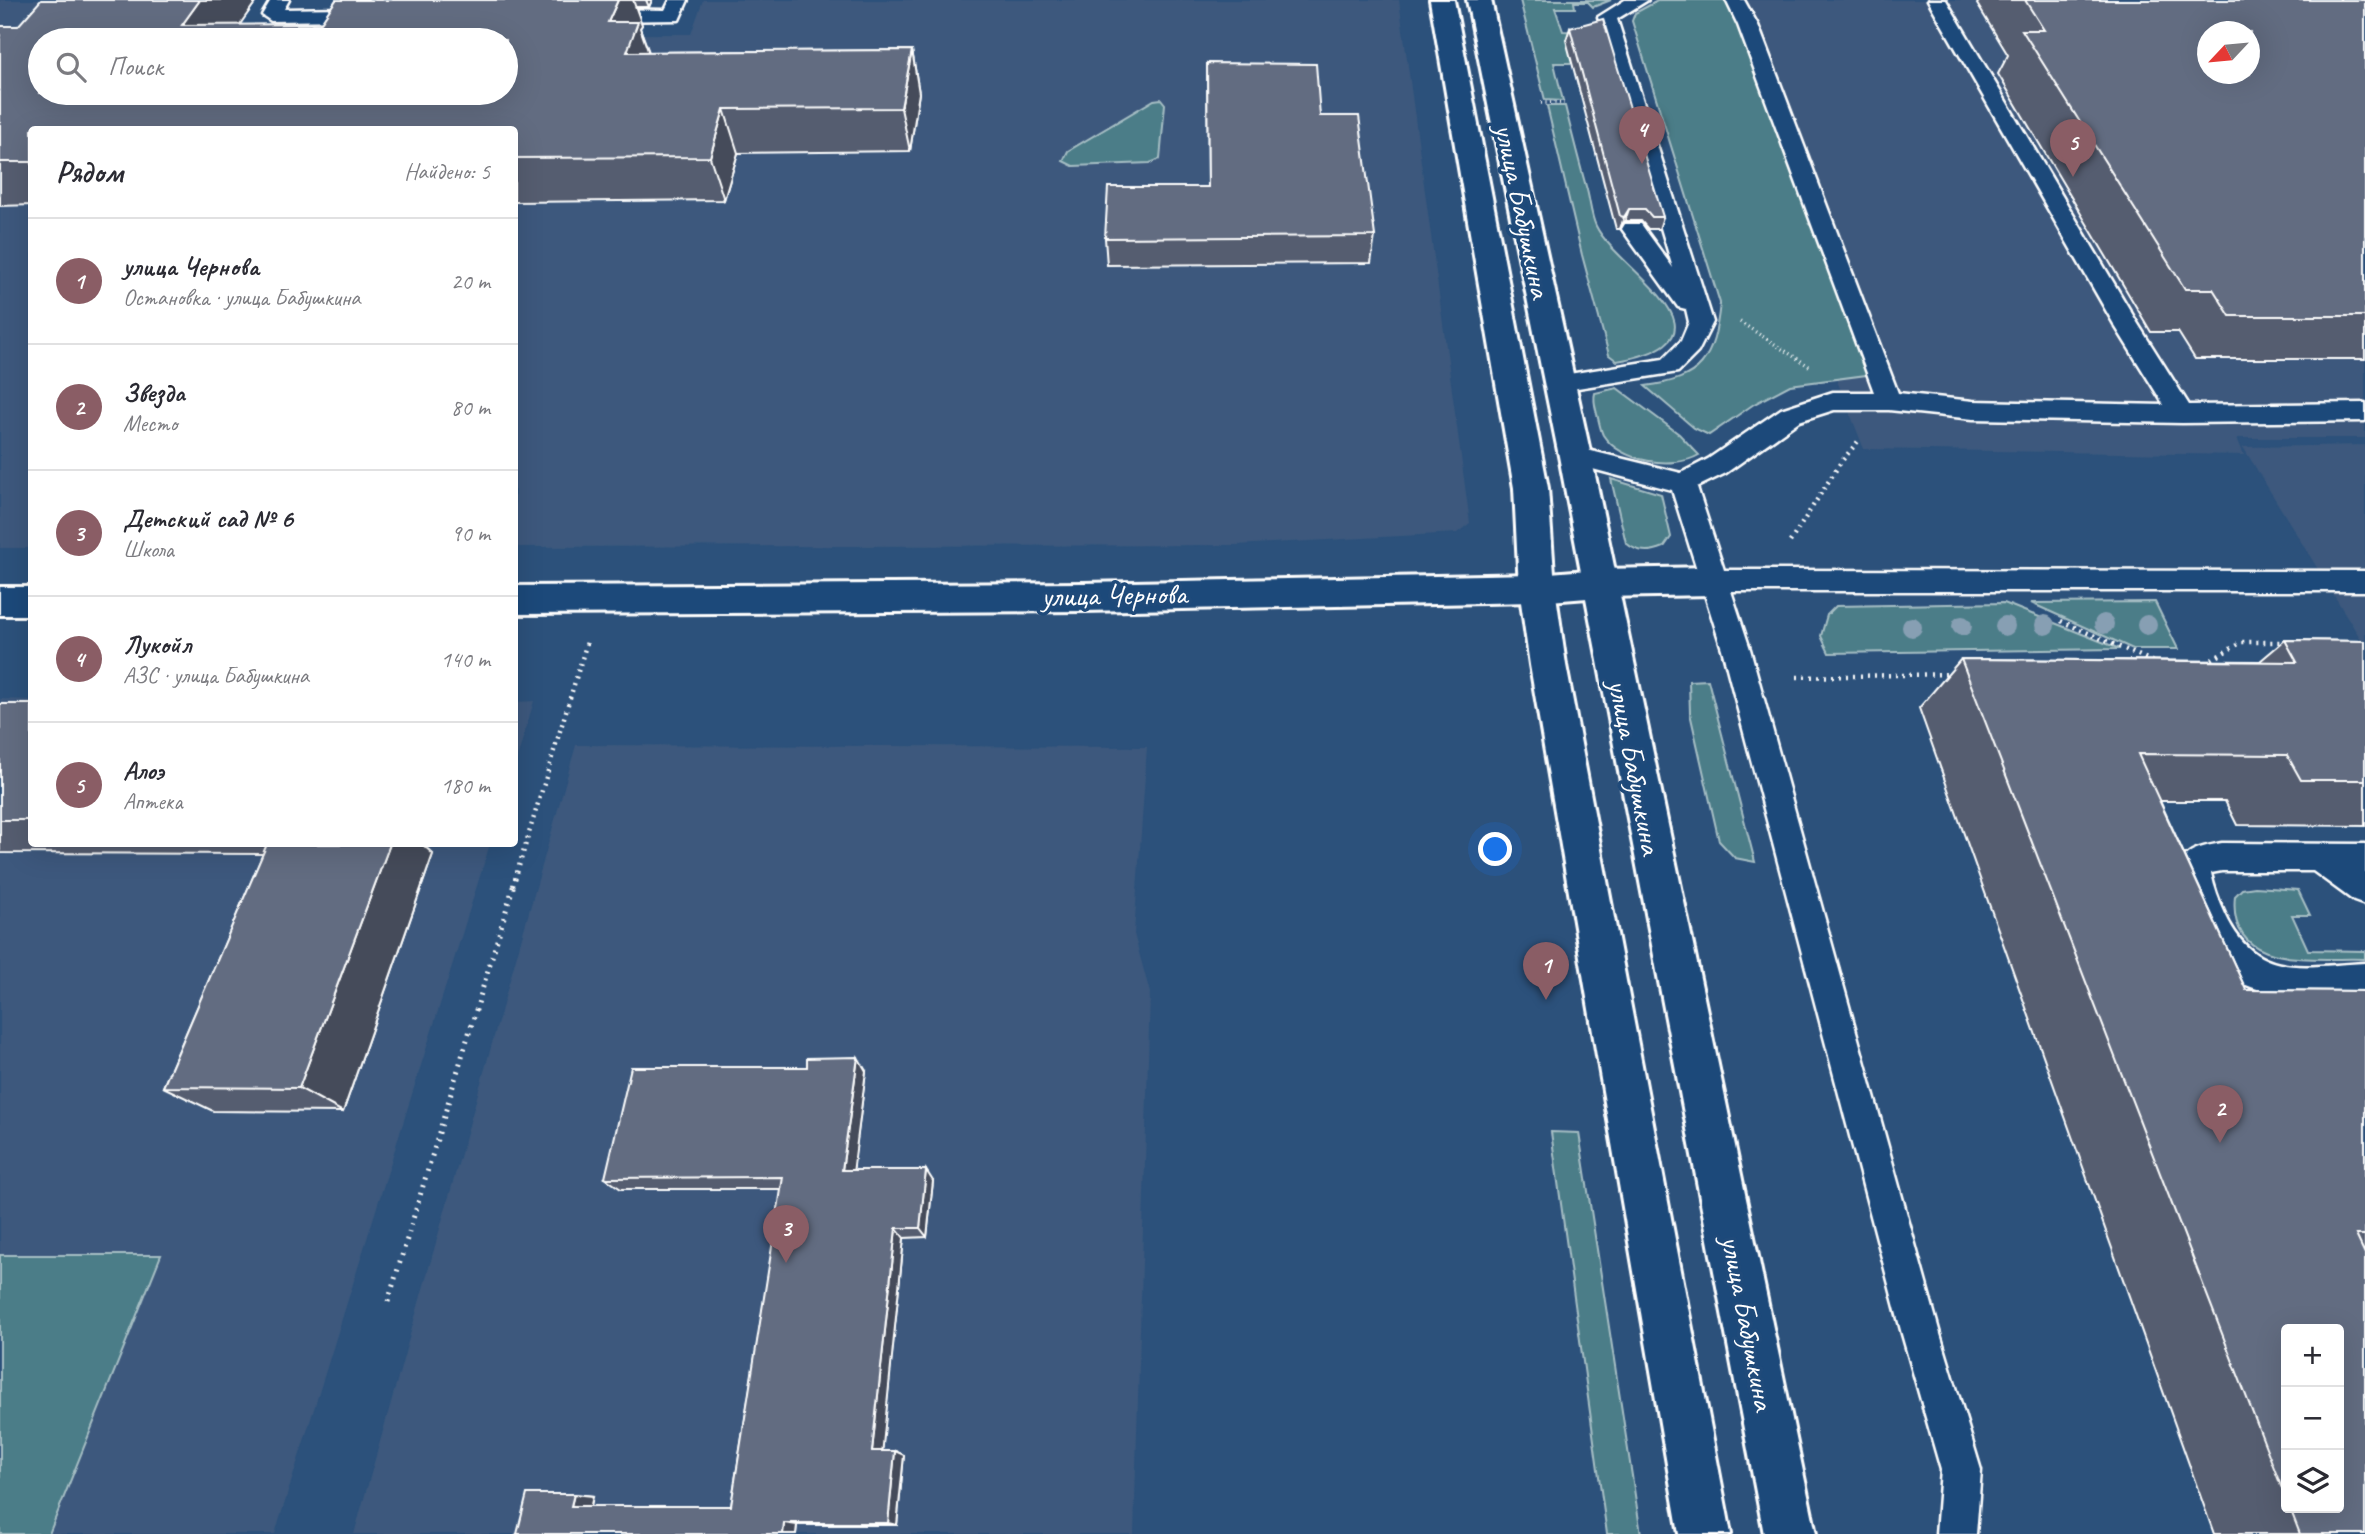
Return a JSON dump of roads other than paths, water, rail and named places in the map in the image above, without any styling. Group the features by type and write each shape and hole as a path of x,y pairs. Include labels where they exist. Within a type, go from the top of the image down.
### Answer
{"main road":[{"name":"улица Бабушкина","path":"1442,0 1531,488 1537,588 1548,665 1705,1534"},
{"name":"улица Бабушкина","path":"1479,0 1575,456 1790,1534"},
{"name":"улица Чернова","path":"518,600 1084,597 1537,588 1600,583 1713,581"},
{"path":"0,601 28,601"}],"lane":[{"path":"280,0 271,15 360,10"},
{"path":"575,15 672,16 679,0"},
{"path":"1559,383 1670,366 1684,355 1695,341 1701,322 1631,112 1607,18 1639,0"},
{"path":"1735,0 1748,24 1889,401"},
{"path":"1937,0 2127,326 2182,414"},
{"path":"1633,229 1701,322"},
{"path":"1575,456 1684,483 1717,466 1790,415 1833,401 1889,401 1973,410 2182,414 2365,412"},
{"path":"1684,483 1736,649 1917,1320 1961,1469 1956,1534"},
{"path":"1713,581 2365,581"},
{"path":"2365,858 2222,857 2204,860 2195,869 2196,882 2224,947 2240,963 2258,974 2278,980 2365,978"},
{"path":"2319,858 2365,891"}],"place":[{"name":"Лукойл","path":"1642,164"},
{"name":"Алоэ","path":"2073,177"},
{"name":"улица Чернова","path":"1546,1000"},
{"name":"Звезда","path":"2220,1143"},
{"name":"Детский сад № 6","path":"786,1263"}]}
